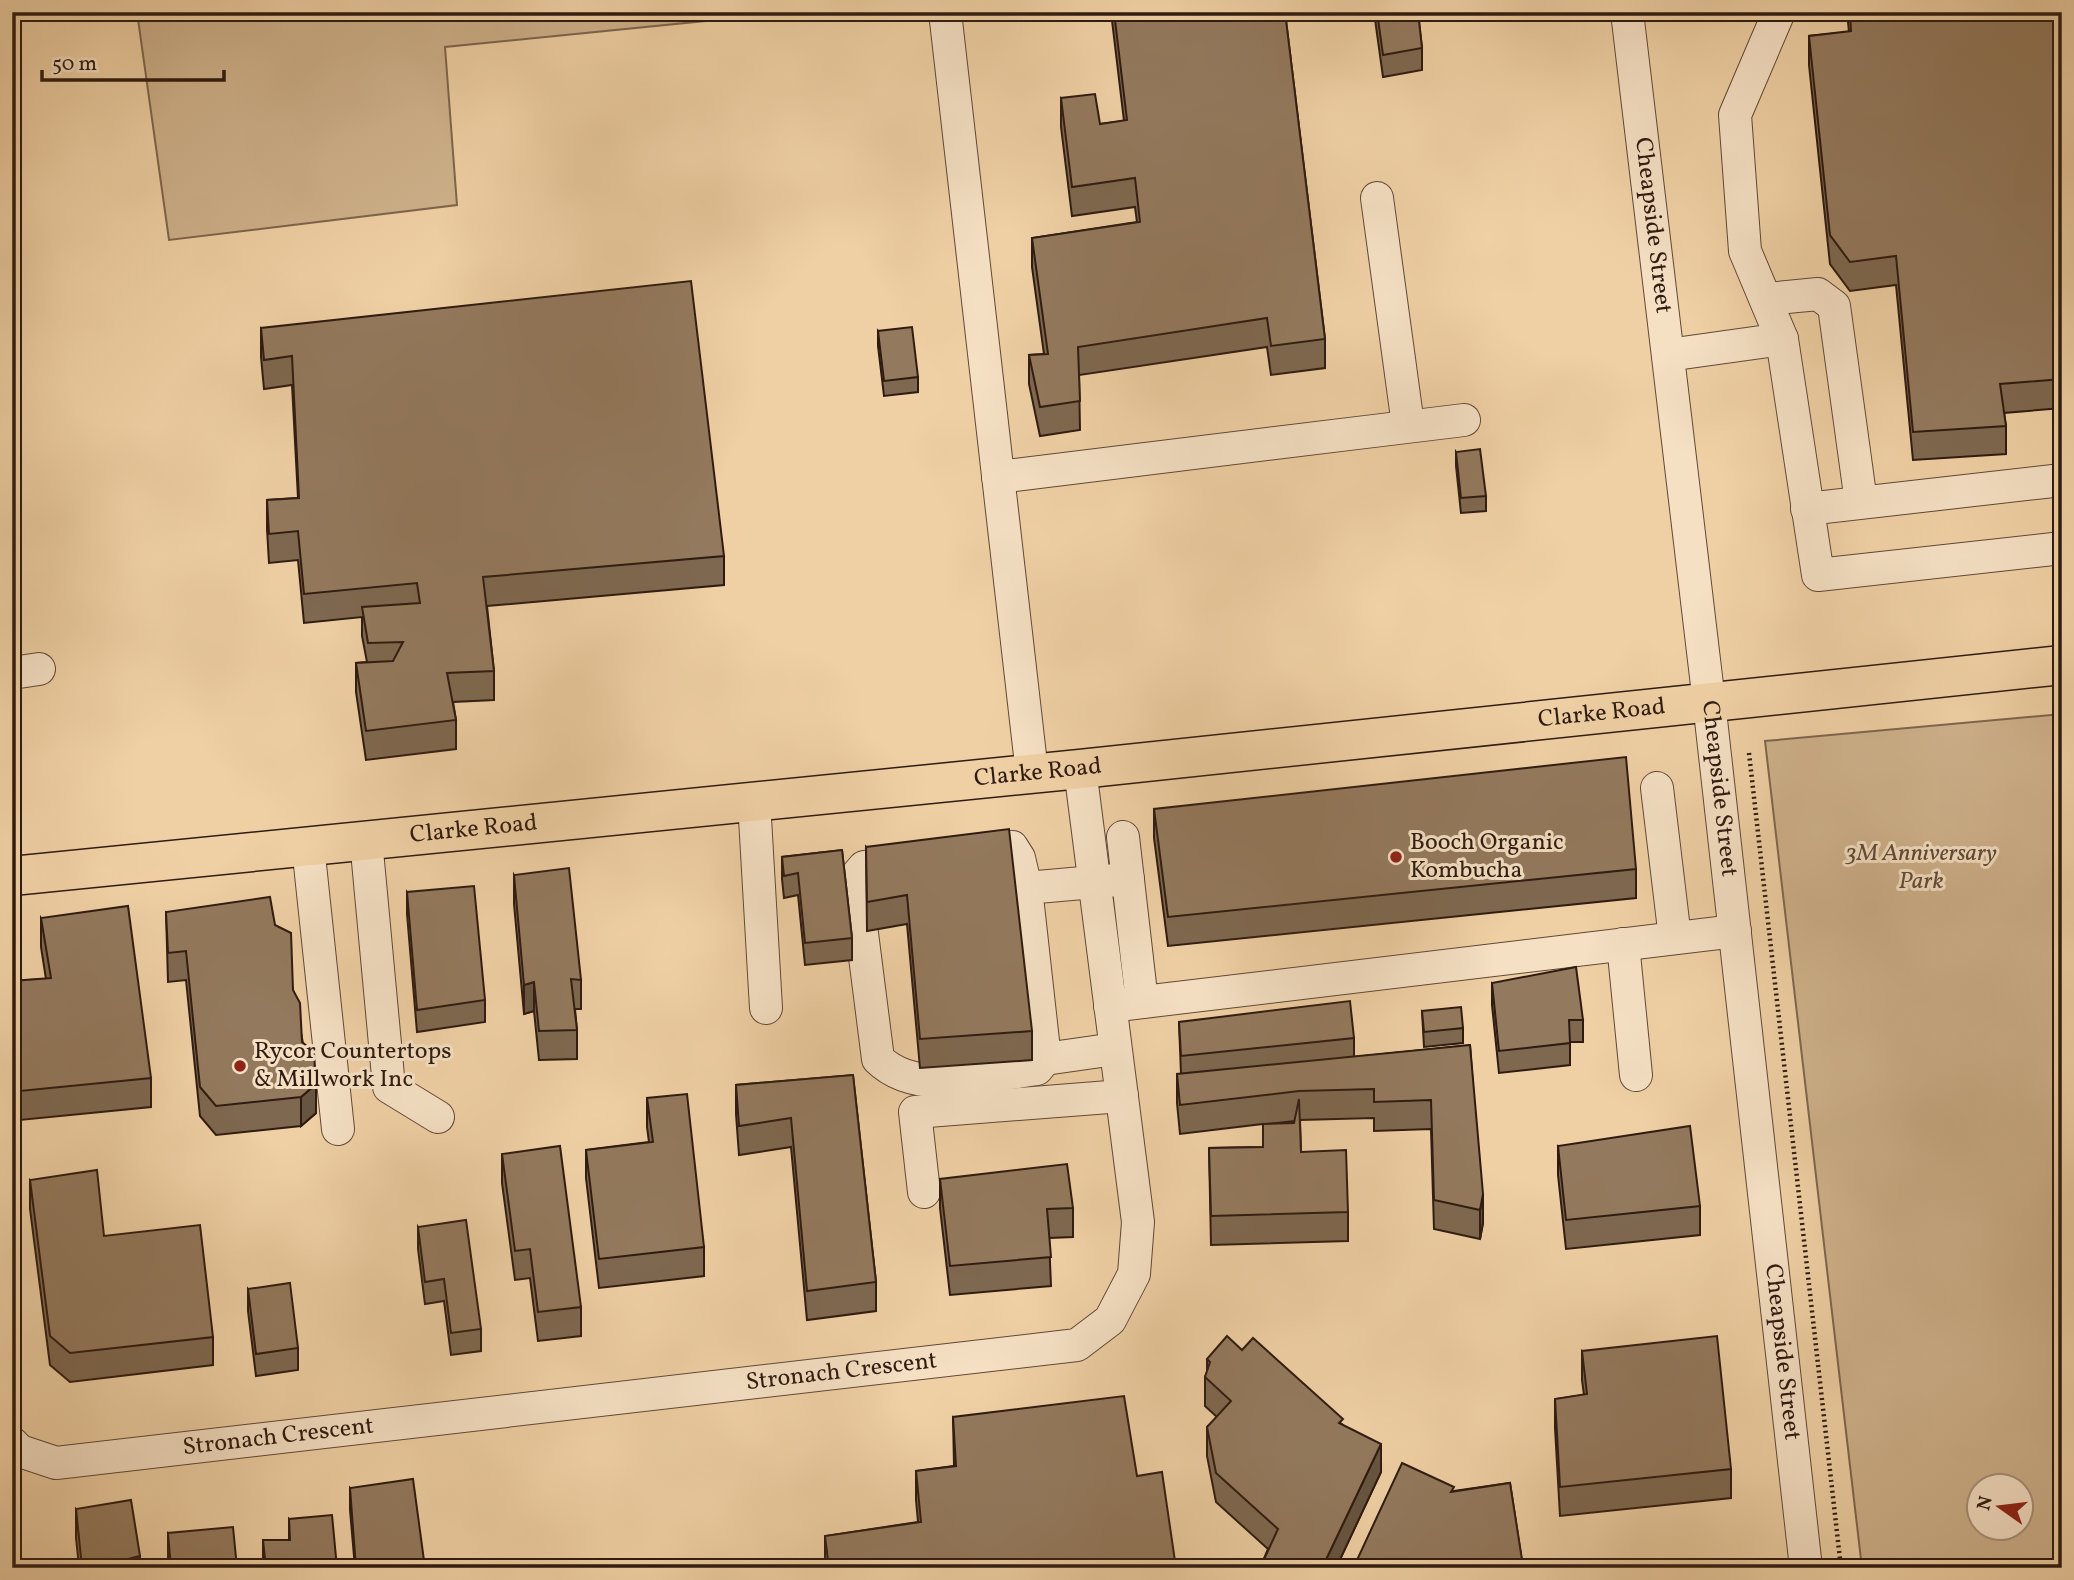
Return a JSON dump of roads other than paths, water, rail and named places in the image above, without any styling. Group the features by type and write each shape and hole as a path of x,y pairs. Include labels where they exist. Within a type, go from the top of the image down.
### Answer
{"main road":[{"name":"Clarke Road","path":"12,876 1032,773 2062,664"}],"street":[{"path":"945,12 1032,773"},
{"name":"Cheapside Street","path":"1627,12 1709,702 1806,1568"},
{"path":"1779,12 1735,115 1745,251 1782,339 1818,575 2062,548"},
{"path":"1377,198 1408,425"},
{"path":"1767,299 1818,294 1834,306 1861,502"},
{"path":"1668,355 1782,339"},
{"path":"998,477 1464,420"},
{"path":"1807,509 2062,480"},
{"name":"Stronach Crescent","path":"12,1443 20,1451 56,1463 1077,1345 1110,1320 1134,1274 1138,1222 1080,768"},
{"path":"1657,788 1675,938"},
{"path":"754,801 766,1008"},
{"path":"1123,837 1143,1002"},
{"path":"366,840 388,1087 438,1117"},
{"path":"307,846 338,1129"},
{"path":"1045,1059 1026,888 1019,859 1012,847 864,867 858,874 857,894 877,1059 889,1069 913,1080 941,1080 1037,1069 1045,1059 1115,1049"},
{"path":"1026,888 1128,879"},
{"path":"1110,1006 1735,931"},
{"path":"1623,944 1636,1075"},
{"path":"924,1192 915,1112 1122,1096"}],"place":[{"name":"Booch Organic Kombucha","path":"1396,857"},
{"name":"Rycor Countertops & Millwork Inc","path":"240,1066"}],"park label":[{"name":"3M Anniversary Park","path":"1921,868"}]}
